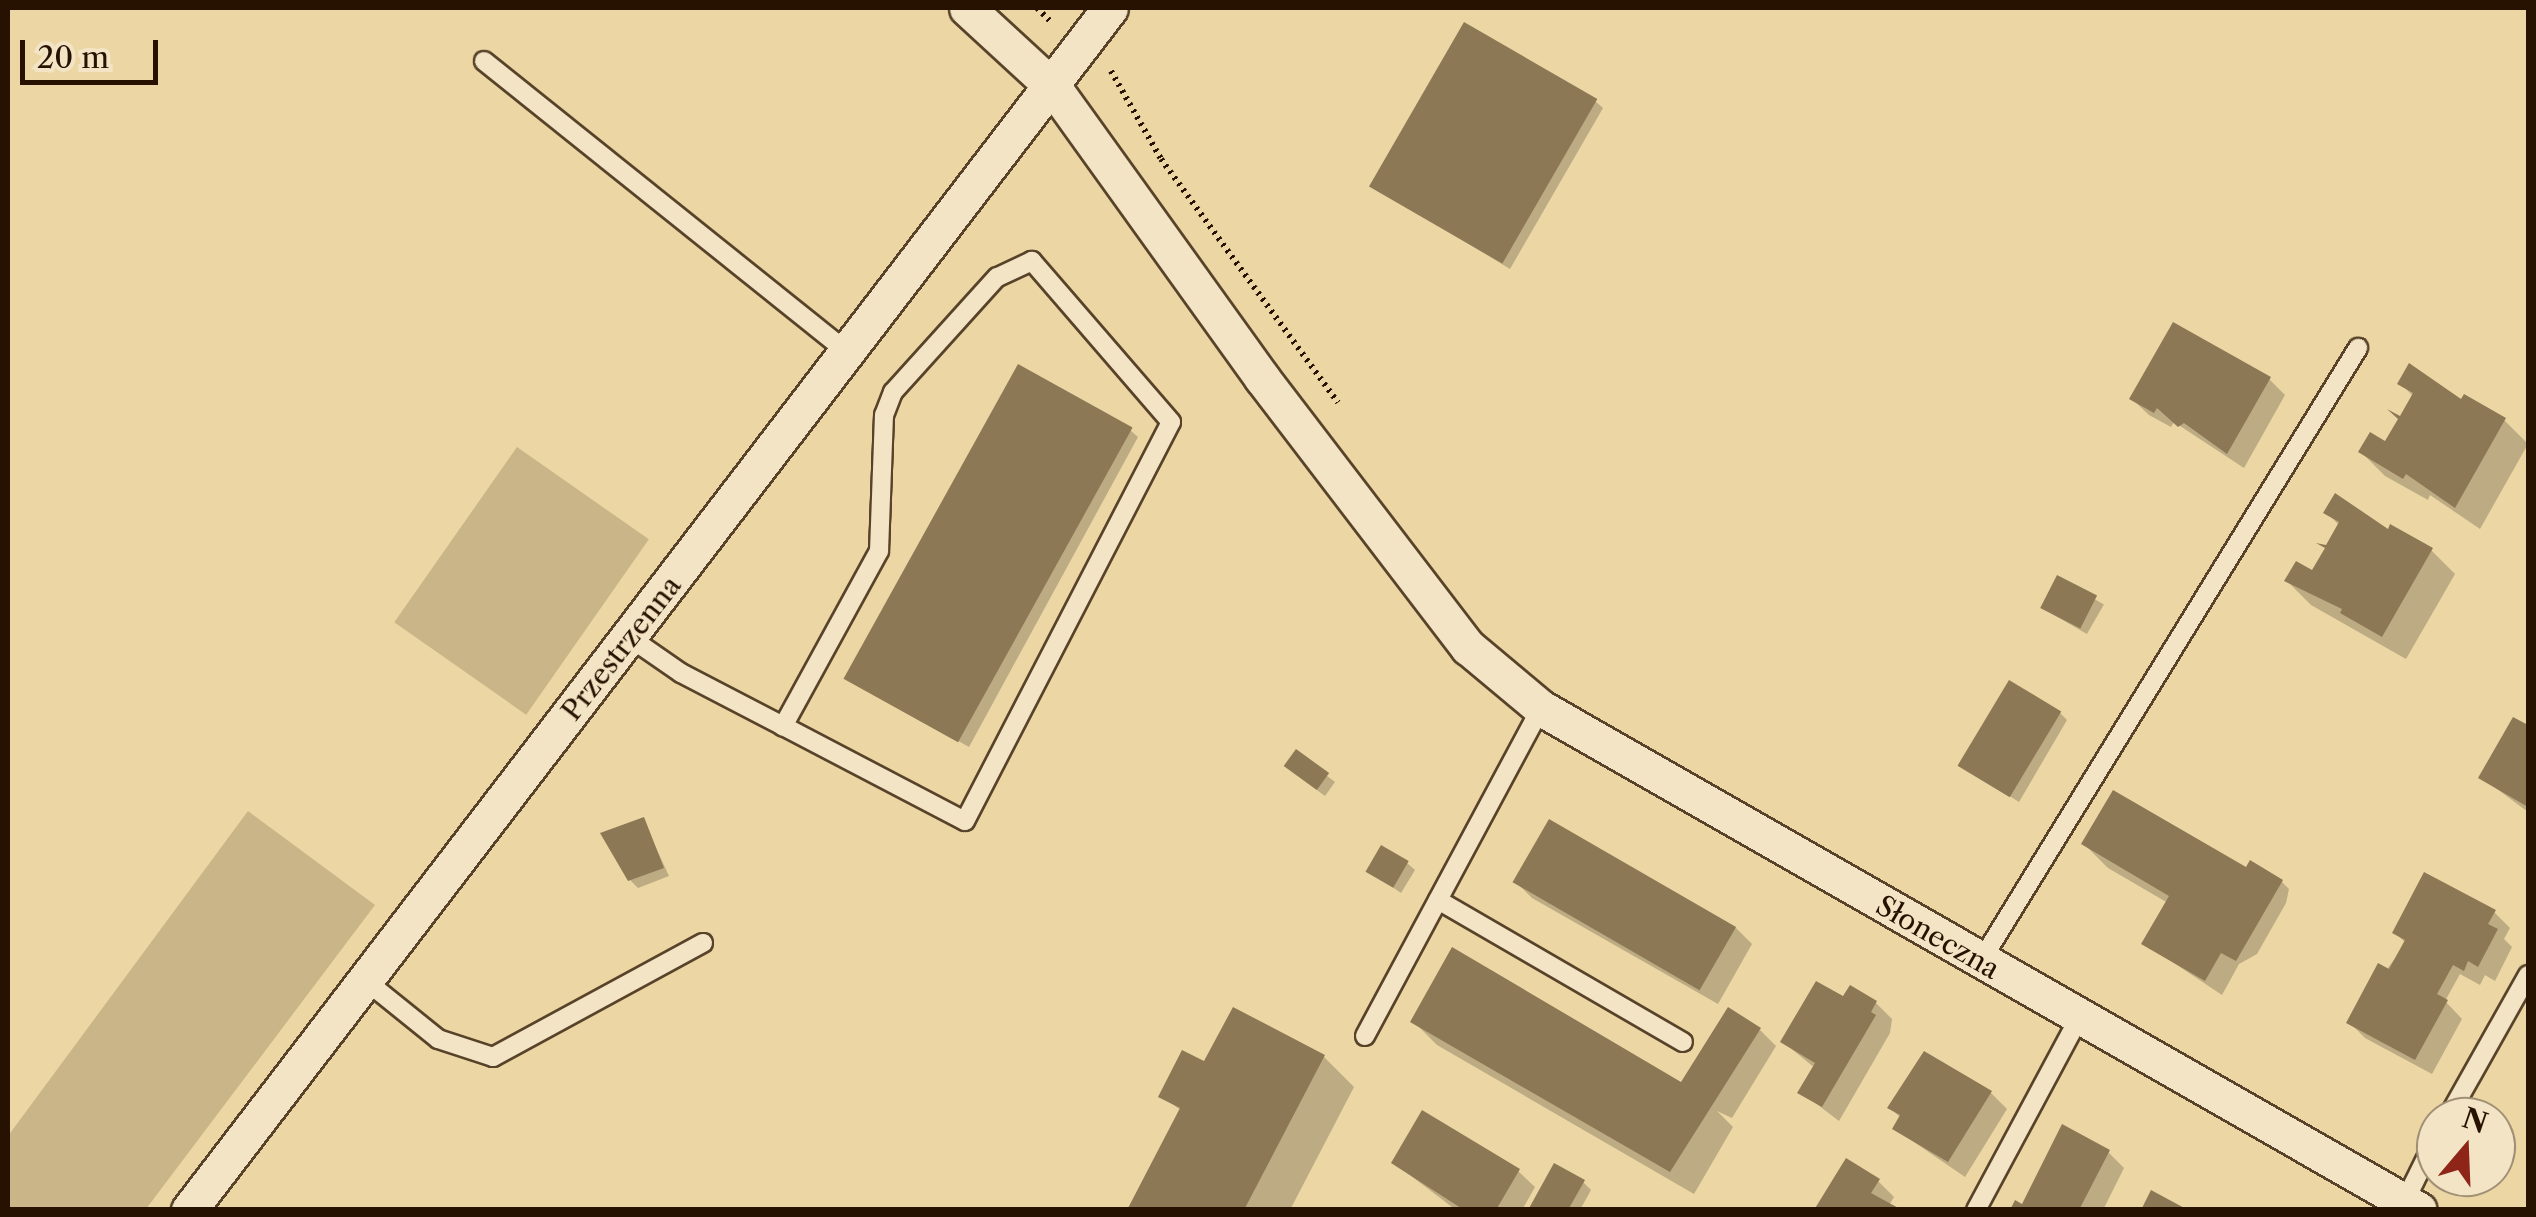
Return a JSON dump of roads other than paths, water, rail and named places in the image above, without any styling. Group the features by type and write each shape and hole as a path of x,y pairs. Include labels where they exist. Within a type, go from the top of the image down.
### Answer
{"street":[{"name":"Słoneczna","path":"968,8 1053,87 1262,378 1468,647 1541,708 2412,1205"},
{"name":"Przestrzenna","path":"189,1210 1110,8"}],"lane":[{"path":"484,62 848,352"},
{"path":"629,637 783,726 964,821 1171,422 1032,261 997,276 893,392 884,415 879,551 783,726"},
{"path":"1982,961 2358,348"},
{"path":"1365,1036 1541,708"},
{"path":"1438,900 1682,1042"},
{"path":"365,980 438,1039 493,1057 703,942"},
{"path":"2459,1097 2528,976"},
{"path":"1976,1210 2080,1016"}]}
